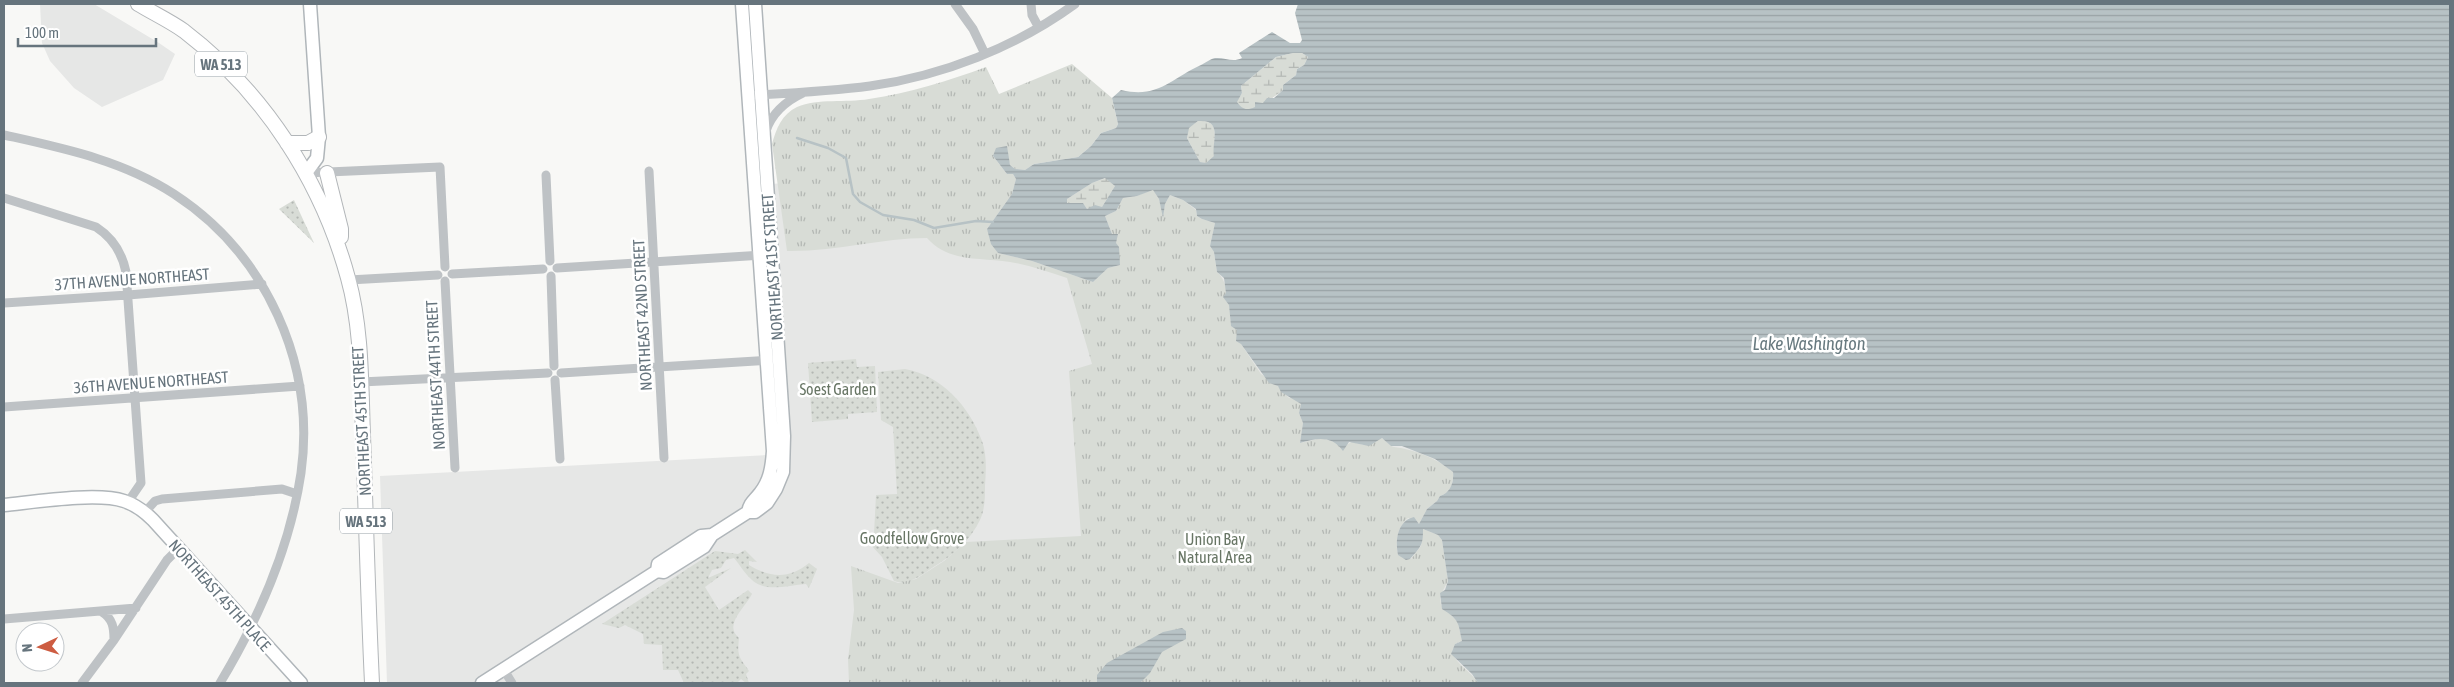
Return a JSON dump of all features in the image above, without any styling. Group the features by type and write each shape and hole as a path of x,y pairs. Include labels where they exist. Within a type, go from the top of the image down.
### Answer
{"main road":[{"name":"WA 513","path":"138,4 182,30 206,50 264,109 306,173 340,250"},
{"path":"287,143 308,143 319,137"},
{"path":"327,173 341,229 340,250"},
{"name":"NORTHEAST 45TH STREET","path":"340,250 349,280 355,312 361,382 372,683"}],"street":[{"path":"306,173 317,158 319,137 310,4"},
{"name":"NORTHEAST 41ST STREET","path":"482,683 657,571 664,572 704,547 712,536 748,512 750,502 765,486 772,461 772,360 765,255 748,96 742,4"},
{"name":"NORTHEAST 41ST STREET","path":"755,4 764,137 765,255"},
{"path":"955,4 973,29 985,54"},
{"path":"1031,4 1032,16 1038,26"},
{"path":"748,96 872,86 948,68 985,54 1075,4"},
{"path":"764,137 769,121 775,113 794,98 808,91"},
{"path":"4,135 90,155 133,172 173,193 207,219 232,243 262,284 287,338 300,386 303,439 297,494 278,561 250,629 220,683"},
{"path":"319,137 325,153 327,173"},
{"path":"306,173 440,167 444,267"},
{"name":"NORTHEAST 42ND STREET","path":"649,170 664,458"},
{"path":"546,175 550,261"},
{"path":"4,198 96,227 106,233 120,253 125,265 136,398 140,483 138,508"},
{"path":"557,268 765,255"},
{"path":"550,261 557,268 556,273 551,276"},
{"path":"550,261 545,263 543,269 545,274 551,276"},
{"path":"444,267 450,268 452,274 450,279 445,281 440,280 438,274 439,269 444,267"},
{"path":"452,274 543,269"},
{"path":"349,280 438,274"},
{"path":"551,276 560,459"},
{"name":"NORTHEAST 44TH STREET","path":"445,281 455,468"},
{"name":"37TH AVENUE NORTHEAST","path":"4,303 262,284"},
{"path":"361,382 772,360"},
{"name":"36TH AVENUE NORTHEAST","path":"4,408 300,386"},
{"path":"4,505 104,498 138,508 162,499 282,489 297,494"},
{"name":"NORTHEAST 45TH PLACE","path":"138,508 301,683"},
{"path":"82,683 136,608 166,560 178,549"},
{"path":"4,619 136,608"},
{"path":"102,612 108,615 114,626 114,640"},
{"path":"504,670 512,683"}],"shaded area":[{"path":"40,4 94,4 159,43 175,54 163,80 102,107 74,88 50,61 42,43"},
{"path":"1306,146 1443,420 1478,683 387,683 380,476 786,454 771,184"}],"green space":[{"path":"1302,53 1308,57 1304,65 1297,69 1296,75 1283,85 1283,90 1257,107 1246,110 1242,109 1236,102 1242,93 1241,86 1276,57"},
{"name":"Union Bay Natural Area","path":"1072,64 1112,98 1118,124 1116,128 1101,133 1091,146 1078,157 1034,164 1025,170 1015,169 1010,165 1008,159 993,156 1007,174 1013,174 1016,179 1012,194 987,229 998,253 1032,261 1093,282 1108,268 1120,265 1116,244 1105,216 1116,211 1123,198 1137,196 1153,189 1159,199 1163,216 1165,204 1170,195 1183,200 1196,210 1197,216 1215,223 1210,246 1214,252 1217,272 1221,276 1226,289 1231,325 1237,330 1241,344 1261,374 1278,386 1289,398 1292,397 1301,404 1299,413 1303,423 1300,443 1321,438 1346,445 1352,442 1363,445 1381,438 1392,446 1410,450 1433,459 1453,472 1453,480 1449,490 1427,509 1419,524 1416,520 1408,518 1401,526 1397,540 1397,550 1398,555 1411,559 1421,546 1423,529 1438,535 1442,540 1448,581 1440,596 1441,605 1458,622 1462,641 1456,643 1452,651 1456,660 1478,683 849,683 848,659 854,610 851,566 898,583 916,579 944,561 966,542 1081,536 1069,371 1092,364 1067,278 1017,263 966,258 955,255 945,252 927,238 892,240 805,251 787,251 772,144 775,133 787,114 805,104 860,100 914,90 986,67 999,94"},
{"path":"1198,121 1206,121 1211,124 1215,133 1215,156 1206,163 1200,162 1187,138 1188,128"},
{"path":"1106,178 1115,186 1102,207 1087,209 1083,203 1067,203 1067,199 1092,183"},
{"path":"294,200 314,243 279,209"},
{"name":"Soest Garden","path":"856,359 857,367 875,366 877,412 848,414 848,419 812,422 808,363"},
{"name":"Goodfellow Grove","path":"905,369 931,378 942,385 962,405 977,428 984,446 986,475 983,512 971,535 947,558 924,574 910,581 899,582 894,581 882,557 870,544 874,534 876,495 897,494 893,427 881,420 878,372"},
{"path":"745,550 757,562 749,561 749,565 772,574 780,575 795,572 809,563 817,569 809,588 806,584 770,587 758,584 747,575 734,558 726,560 721,568 712,570 708,578 731,568 705,587 719,610 748,590 752,594 737,616 733,628 739,638 738,649 740,656 749,671 746,674 749,683 741,679 737,683 684,683 678,670 663,670 662,645 644,644 643,634 625,625 619,628 602,624 715,551 738,554"}],"water":[{"name":"Lake Washington","path":"1298,4 2450,4 2450,683 1478,683 1472,674 1451,654 1455,644 1462,641 1457,622 1442,609 1440,593 1445,590 1448,581 1442,540 1438,535 1423,529 1421,545 1410,559 1406,560 1398,555 1397,550 1398,532 1401,527 1408,519 1414,517 1419,524 1427,509 1449,490 1453,480 1453,472 1435,459 1402,446 1391,446 1382,438 1369,446 1349,442 1343,451 1334,442 1329,440 1318,439 1300,443 1303,423 1299,413 1301,404 1281,392 1278,386 1269,383 1241,344 1236,341 1237,330 1231,326 1229,305 1223,297 1226,293 1224,278 1217,272 1214,252 1210,246 1215,223 1197,216 1196,209 1183,200 1170,195 1165,204 1163,218 1159,199 1153,190 1137,196 1123,198 1116,211 1105,216 1112,234 1118,234 1116,243 1119,247 1120,265 1108,268 1093,282 1032,261 998,253 991,244 987,229 1012,194 1016,179 1013,174 1007,174 993,156 996,148 1007,146 1010,165 1015,169 1025,170 1034,164 1078,157 1091,146 1101,133 1116,128 1118,124 1112,98 1121,90 1145,92 1154,90 1213,59 1232,60 1242,58 1239,53 1272,32 1290,43 1300,43 1302,40 1295,13","holes":["1302,53 1308,57 1304,65 1297,69 1296,75 1283,85 1283,90 1274,98 1267,98 1263,103 1255,102 1255,107 1244,109 1237,102 1242,93 1241,86 1276,57","1198,121 1206,121 1214,128 1214,156 1206,163 1200,162 1187,138 1189,128","1105,178 1115,186 1102,207 1095,205 1087,209 1083,203 1067,203 1067,199 1092,183"]},
{"path":"1182,628 1186,631 1186,639 1162,652 1150,673 1140,683 1097,683 1097,675 1107,663 1163,632"}],"waterway":[{"path":"797,138 828,148 846,158 853,194 860,202 883,215 914,220 934,228 976,221 993,222"}]}
